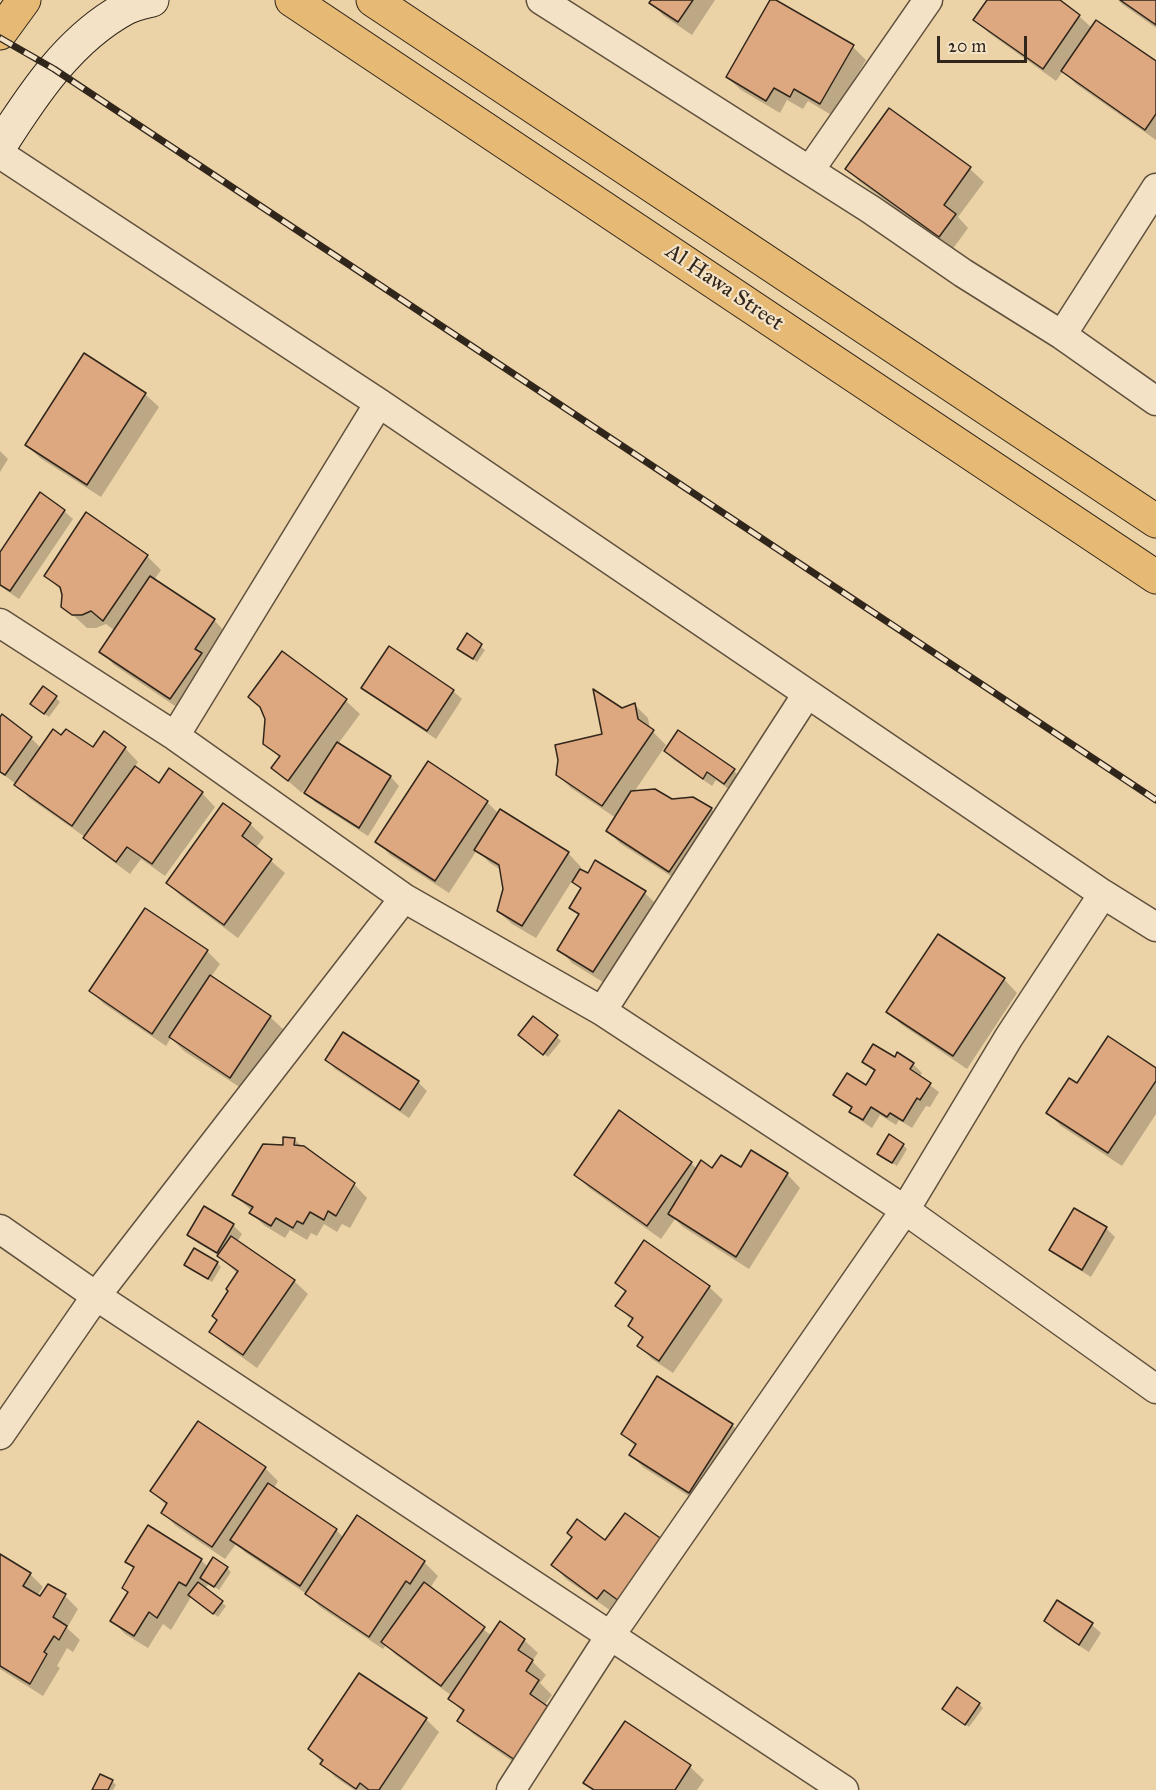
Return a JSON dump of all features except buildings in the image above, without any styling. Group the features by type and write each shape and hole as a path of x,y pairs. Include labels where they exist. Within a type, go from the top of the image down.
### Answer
{"highway":[{"path":"0,33 24,0"},
{"name":"Al Hawa Street","path":"292,0 1156,577"},
{"name":"Al Hawa Street","path":"373,0 1156,521"}],"street":[{"path":"0,146 30,99 54,69 92,30 128,7 152,0"},
{"path":"541,0 810,170 963,273 1062,335 1156,401"},
{"path":"810,170 928,0"},
{"path":"0,154 379,403 1103,894 1156,927"},
{"path":"1062,335 1156,188"},
{"path":"175,736 379,403"},
{"path":"0,623 175,736 404,898 602,1011 905,1210 1156,1389"},
{"path":"602,1011 807,694"},
{"path":"511,1790 610,1636 905,1210 1010,1037 1103,894"},
{"path":"0,1435 96,1296 404,898"},
{"path":"0,1229 96,1296 844,1790"}],"railway":[{"path":"0,38 54,69 1156,800"}]}
